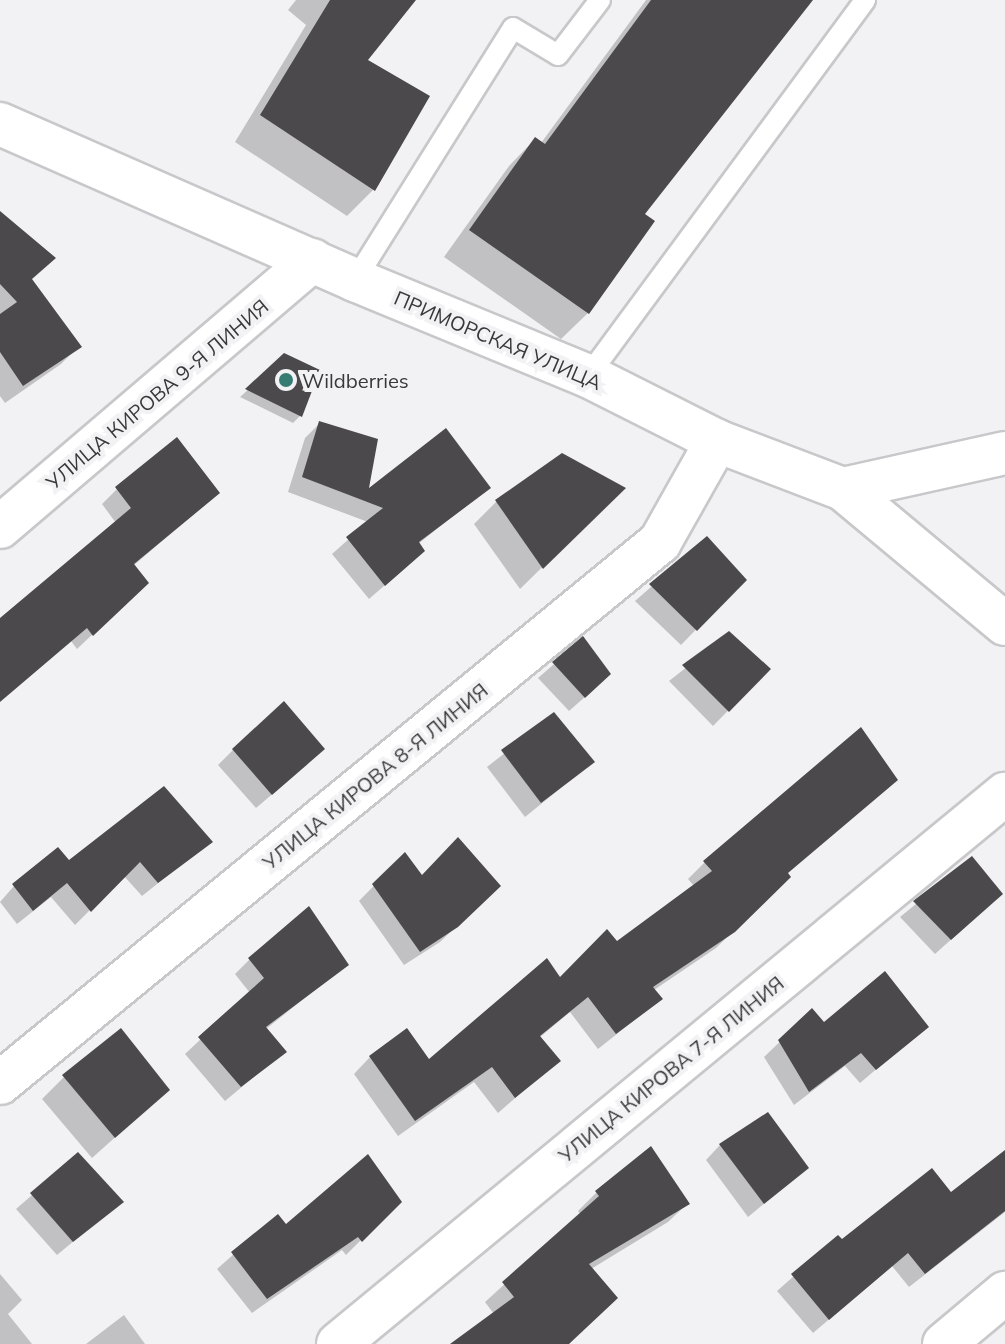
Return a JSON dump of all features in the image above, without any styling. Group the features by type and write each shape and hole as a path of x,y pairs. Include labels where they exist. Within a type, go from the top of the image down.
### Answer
{"street":[{"name":"ПРИМОРСКАЯ УЛИЦА","path":"0,124 355,280 588,376 717,441 843,489"},
{"name":"УЛИЦА КИРОВА 9-Я ЛИНИЯ","path":"0,527 313,260"},
{"name":"УЛИЦА КИРОВА 8-Я ЛИНИЯ","path":"0,1083 660,542 717,441"},
{"path":"843,489 1005,453"},
{"path":"843,489 1005,624"},
{"name":"УЛИЦА КИРОВА 7-Я ЛИНИЯ","path":"338,1344 1005,794"},
{"path":"944,1344 1005,1293"}],"lane":[{"path":"355,280 513,28 558,55 600,0"},
{"path":"588,376 865,0"}],"building":[{"path":"330,0 416,0 368,60 430,96 375,191 260,115"},
{"path":"651,0 813,0 645,214 655,221 589,314 469,230 535,137 545,144"},
{"path":"0,211 56,258 32,279 82,347 23,386 0,352 0,314 17,302 0,284"},
{"name":"Wildberries","path":"284,353 320,370 302,417 245,389"},
{"path":"319,421 378,439 369,488 446,428 491,488 419,542 425,551 385,586 346,537 383,508 302,477"},
{"path":"177,437 220,493 134,564 149,583 93,636 87,628 0,702 0,618 131,508 115,487"},
{"path":"562,453 626,488 543,569 495,500"},
{"path":"707,536 747,580 697,631 649,584"},
{"path":"729,631 771,669 729,712 682,665"},
{"path":"583,636 611,674 585,698 552,662"},
{"path":"284,701 325,749 272,795 232,749"},
{"path":"554,712 595,762 541,803 501,750"},
{"path":"861,727 898,780 788,873 791,877 735,932 653,987 663,999 616,1034 588,997 540,1036 561,1061 515,1098 492,1067 415,1121 369,1056 407,1028 429,1059 547,958 560,977 607,929 617,941 712,871 703,861"},
{"path":"164,786 213,842 158,883 140,862 91,912 67,883 33,911 12,884 58,847 69,860"},
{"path":"458,837 501,886 458,927 420,952 372,884 405,852 422,875"},
{"path":"972,856 1003,894 951,940 913,901"},
{"path":"309,906 349,965 266,1027 287,1052 241,1087 198,1037 264,978 248,958"},
{"path":"885,971 929,1027 876,1070 861,1053 809,1092 778,1040 812,1008 824,1022"},
{"path":"121,1028 170,1090 115,1138 62,1075"},
{"path":"768,1112 809,1168 764,1204 719,1144"},
{"path":"651,1146 690,1204 589,1264 618,1298 569,1344 450,1344 514,1297 502,1282 599,1196 595,1191"},
{"path":"1005,1150 1005,1211 925,1274 908,1253 829,1320 791,1274 838,1235 842,1239 932,1168 951,1192"},
{"path":"78,1152 124,1202 73,1242 30,1193"},
{"path":"368,1154 402,1202 362,1242 358,1237 267,1299 231,1252 278,1214 286,1224"}],"place":[{"name":"Wildberries","path":"286,380"}]}
